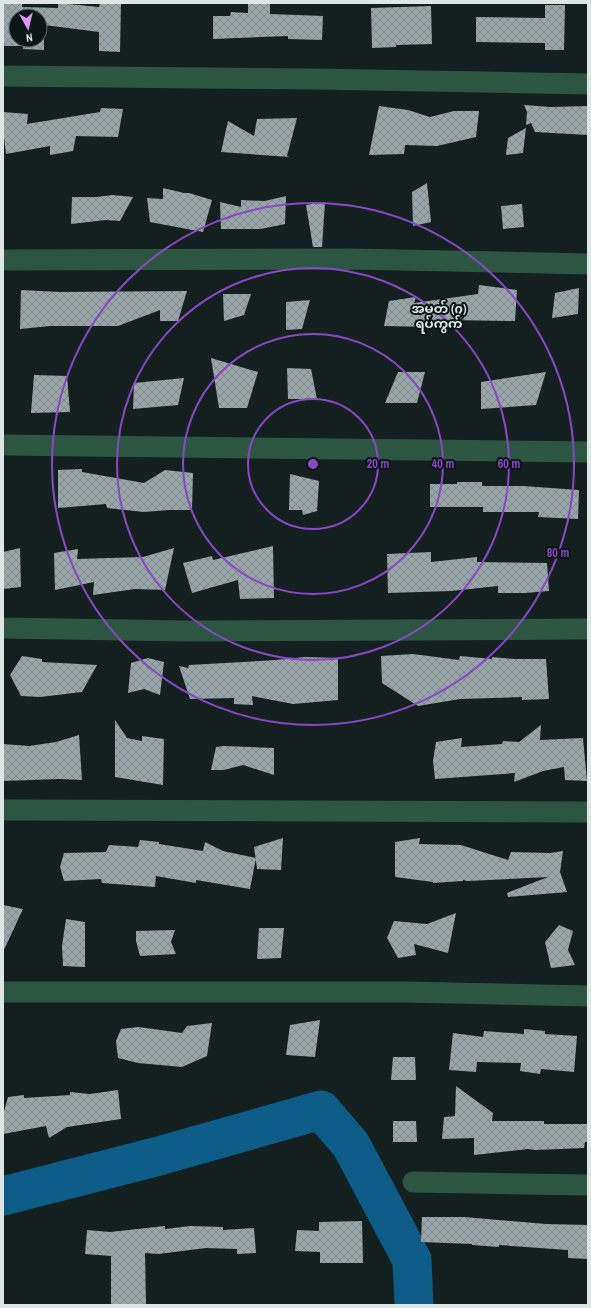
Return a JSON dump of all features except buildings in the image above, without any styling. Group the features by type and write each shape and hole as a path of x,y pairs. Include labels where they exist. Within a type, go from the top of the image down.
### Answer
{"street":[{"path":"3,76 338,79 588,84"},
{"path":"3,260 351,259 588,264"},
{"path":"3,445 588,452"},
{"path":"3,628 186,631 588,629"},
{"path":"3,810 588,812"},
{"path":"3,992 406,992 588,996"},
{"path":"413,1182 588,1185"}],"waterway":[{"path":"3,1196 155,1157 321,1110 351,1145 412,1260 414,1305"}],"district":[{"name":"အမှတ် (၇) ရပ်ကွက်","path":"439,316"}]}
